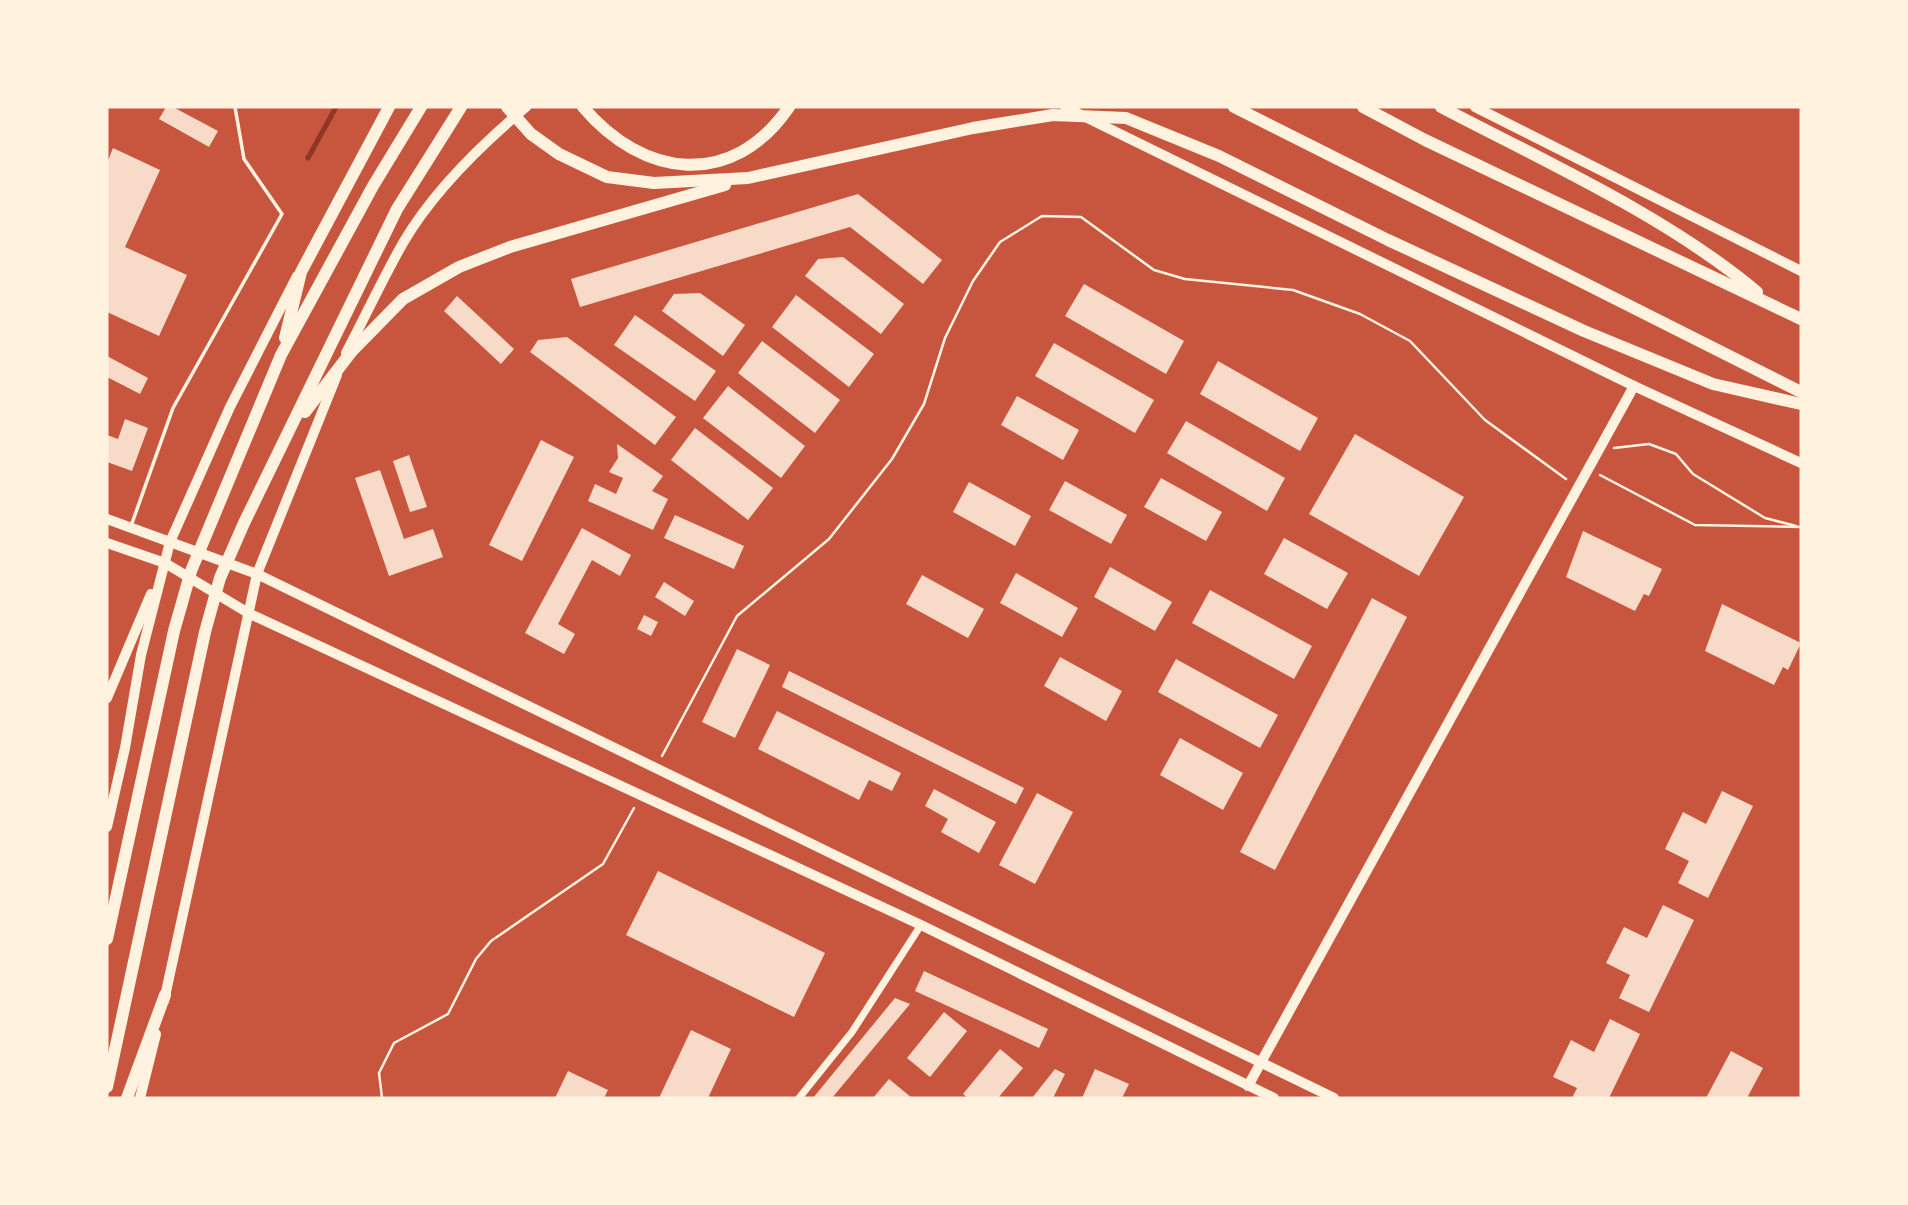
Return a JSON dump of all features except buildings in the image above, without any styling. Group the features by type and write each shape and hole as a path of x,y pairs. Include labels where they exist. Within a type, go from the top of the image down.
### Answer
{"highway":[{"path":"107,939 131,820 191,571 281,355 373,186 421,107"},
{"path":"107,1087 161,828 205,632 220,578 244,523 397,209 461,107"},
{"path":"507,107 531,134 559,155 607,177 654,183 748,178"},
{"path":"583,107 602,129 635,153 674,165 712,164 749,149 776,126 789,107"},
{"path":"1234,107 1402,189 1801,392"},
{"path":"1363,107 1425,140 1801,319"},
{"path":"1441,107 1573,176 1718,259 1770,303"},
{"path":"281,355 301,272 389,108"},
{"path":"290,431 352,351 402,299 458,267 510,247 748,178 973,128 1039,117 1126,118 1219,156 1388,240 1584,331 1713,384 1801,404"},
{"path":"127,1098 165,995"}],"main road":[{"path":"140,1098 257,574 344,358 404,241 440,191 500,128 526,107"},
{"path":"1065,107 1634,386 1801,463"},
{"path":"1475,107 1801,271"},
{"path":"107,827 125,748 141,655 170,542 230,407 276,315 389,108"},
{"path":"170,542 257,574"},
{"path":"107,698 165,563"}],"street":[{"path":"1248,1086 1634,386"},
{"path":"107,519 170,542"},
{"path":"107,543 165,563 250,614 921,925 1274,1098"},
{"path":"257,574 1334,1098"},
{"path":"799,1098 852,1032 921,925"}],"lane":[{"path":"131,527 173,408 282,214 244,159 235,107"}],"path":[{"path":"659,761 729,628 749,603 829,539 892,459 925,404 945,338 973,281 1000,242 1042,216 1081,217 1154,270 1185,279 1293,290 1360,314 1410,341 1485,420 1576,487"},
{"path":"1603,440 1616,449 1649,444 1676,454 1693,474 1755,511 1800,527"},
{"path":"1587,468 1695,525 1800,527"},
{"path":"382,1098 379,1073 384,1058 394,1043 447,1014 476,959 491,941 603,864 640,797"}],"waterway":[{"path":"308,158 336,107"}]}
